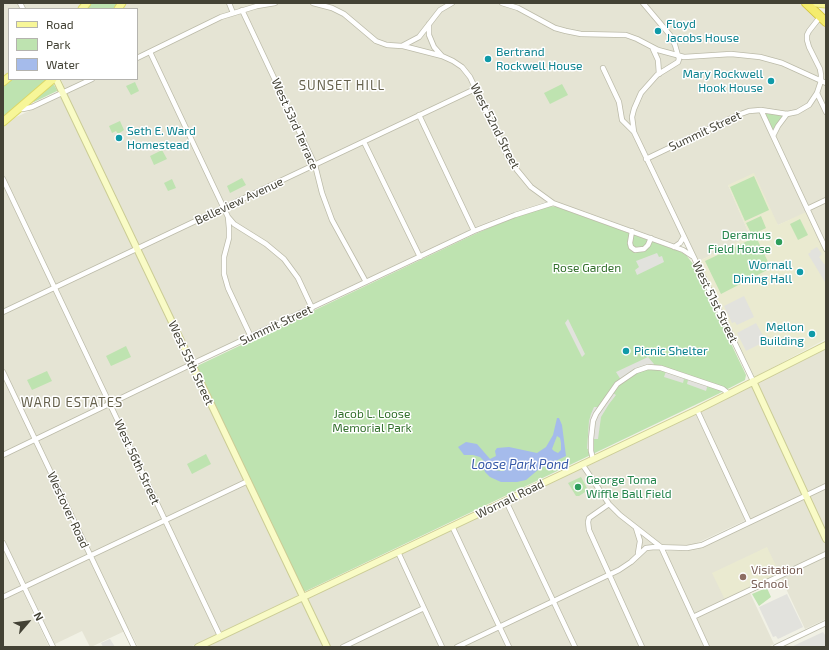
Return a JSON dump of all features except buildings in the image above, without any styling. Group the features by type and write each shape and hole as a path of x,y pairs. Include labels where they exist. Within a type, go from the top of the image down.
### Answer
{"highway":[{"path":"806,3 824,17"}],"main road":[{"path":"815,3 826,4"},
{"path":"3,122 52,80"},
{"name":"West 55th Street","path":"56,80 327,647"},
{"name":"Wornall Road","path":"198,647 696,410 824,347"},
{"name":"West 51st Street","path":"753,381 826,539"}],"street":[{"path":"229,3 233,13"},
{"path":"138,58 221,17 259,4 275,3"},
{"path":"313,3 332,8 344,14 376,41 387,45 402,46 442,56"},
{"path":"402,46 419,37 440,10 452,3"},
{"path":"502,3 518,8 556,28 566,31 581,34 626,35 668,54 679,56 731,54 760,57 782,63 826,83"},
{"path":"634,132 632,117 637,100 641,93 659,74 678,62 679,56 670,35 643,3"},
{"name":"West 53rd Terrace","path":"242,10 315,165 322,193 332,220 366,282"},
{"path":"821,81 820,69 807,40 809,30 824,17"},
{"name":"West 52nd Street","path":"429,24 429,35 434,47 442,56 453,60 462,67 470,77 515,167 531,187 553,203 674,246 684,250 692,256"},
{"path":"652,47 658,60 659,74"},
{"path":"150,52 228,217 230,228 224,257 224,274 228,288 251,337"},
{"name":"West 51st Street","path":"603,68 619,102 622,120 634,132 683,238 753,381"},
{"path":"18,109 23,110 32,107 90,80"},
{"name":"Summit Street","path":"646,159 749,111 761,110 787,114 802,110 809,105 817,93 821,81"},
{"name":"Belleview Avenue","path":"3,312 475,89"},
{"path":"817,93 826,112"},
{"path":"761,110 826,249"},
{"path":"773,136 787,114"},
{"path":"418,115 474,231"},
{"path":"364,142 420,257"},
{"name":"West 56th Street","path":"3,179 220,636"},
{"path":"807,209 826,200"},
{"name":"Summit Street","path":"3,455 474,231 515,214 553,203"},
{"path":"228,217 234,224 266,244 284,259 298,278 312,308"},
{"path":"632,231 630,243 631,247 635,250 644,249 648,246 651,238"},
{"path":"674,246 680,243 683,238"},
{"path":"593,459 591,439 593,421 596,414 617,384 636,371 648,367 661,368 723,389 729,394"},
{"name":"Westover Road","path":"3,372 134,647"},
{"path":"696,410 749,522"},
{"path":"582,464 609,504 620,515 636,526 661,548 707,647"},
{"path":"3,598 248,481"},
{"path":"457,647 624,567 646,548 688,548 697,546 826,486"},
{"path":"506,500 575,647"},
{"path":"609,504 589,518 588,526 610,579 642,647"},
{"path":"452,526 509,647"},
{"path":"635,558 639,550 640,541 640,536 636,526"},
{"path":"3,543 53,647"},
{"path":"398,552 442,647"},
{"path":"694,618 826,554"},
{"path":"343,647 424,608"},
{"path":"776,647 826,623"}],"shaded area":[{"path":"3,3 82,3 79,8 8,8 8,74 3,78"},
{"path":"125,3 801,3 826,26 826,244 811,211 778,225 728,185 750,236 697,262 688,242 672,243 552,200 511,213 478,226 199,358 193,359 68,97 61,80 138,80 138,8 122,8"},
{"path":"60,97 63,100 299,591 297,596 190,647 138,647 129,629 91,647 82,631 55,644 3,537 3,126 14,118"},
{"path":"754,173 778,225 806,212 826,254 826,339 753,378 697,262 750,236 728,185"},
{"path":"817,247 822,254 819,257 824,264 826,264 825,282 808,254"},
{"path":"657,253 659,257 662,256 664,262 637,275 635,270 639,267 636,261"},
{"path":"744,296 754,317 737,325 735,322 732,323 724,306"},
{"path":"568,319 585,354 582,357 565,323"},
{"path":"756,323 766,341 746,351 737,333"},
{"path":"826,349 826,619 805,629 781,578 750,593 774,644 768,647 709,647 666,553 668,551 681,551 702,547 752,524 701,411"},
{"path":"648,357 654,364 653,367 621,380 616,372"},
{"path":"666,371 708,384 706,391 687,384 688,380 684,379 683,383 664,377"},
{"path":"610,391 616,395 601,417 598,439 591,439 591,448 587,449 591,414 594,407 598,407"},
{"path":"695,413 746,519 695,544 683,546 663,544 658,549 663,556 704,647 204,647"},
{"name":"Visitation School","path":"767,547 780,574 725,600 712,573"},
{"path":"3,549 49,647 3,647"},
{"path":"787,594 803,627 778,639 776,636 773,637 759,607"},
{"path":"823,632 826,635 826,647 791,647"},
{"path":"110,639 115,647 103,647 101,643"}],"green space":[{"path":"90,3 120,3 117,8 87,8"},
{"path":"11,80 47,80 3,118 3,87"},
{"path":"135,82 139,91 131,95 126,86"},
{"path":"52,84 57,91 34,102 33,101"},
{"path":"562,84 568,95 550,104 544,93"},
{"path":"763,113 784,115 773,132"},
{"path":"120,121 124,130 118,134 116,131 112,133 109,126"},
{"path":"162,150 167,159 154,165 150,156"},
{"path":"754,176 769,210 745,221 730,187"},
{"path":"242,178 246,185 230,193 227,186"},
{"path":"172,179 176,188 168,191 164,183"},
{"name":"Jacob L. Loose Memorial Park","path":"550,206 557,207 679,251 686,255 693,264 746,375 745,380 306,591 303,591 197,366 475,234 517,216"},
{"path":"761,216 766,228 752,235 746,223"},
{"path":"800,219 808,235 798,240 790,224"},
{"path":"756,237 771,268 721,294 705,261"},
{"path":"126,346 131,357 111,366 106,356"},
{"path":"47,371 52,381 32,390 27,380"},
{"path":"206,454 211,464 192,474 187,464"},
{"name":"George Toma Wiffle Ball Field","path":"581,477 588,490 579,496 576,496 568,483"},
{"path":"766,588 771,597 759,606 752,594"}],"water":[{"name":"Loose Park Pond","path":"557,418 559,418 562,425 566,456 539,469 526,480 517,482 501,482 490,477 485,472 483,460 480,457 464,455 458,447 466,442 477,444 490,459 496,456 495,451 497,448 509,447 537,453 546,447 553,435","holes":["557,436 560,438 561,443 561,450 558,453 552,449","495,464 504,467 504,471 495,470"]}],"place":[{"name":"Floyd Jacobs House","path":"658,31"},
{"name":"Bertrand Rockwell House","path":"488,59"},
{"name":"Mary Rockwell Hook House","path":"771,81"},
{"name":"Seth E. Ward Homestead","path":"119,138"},
{"name":"Deramus Field House","path":"779,242"},
{"name":"Wornall Dining Hall","path":"800,272"},
{"name":"Mellon Building","path":"812,334"},
{"name":"Picnic Shelter","path":"626,351"},
{"name":"George Toma Wiffle Ball Field","path":"578,487"},
{"name":"Visitation School","path":"743,577"}],"district":[{"name":"SUNSET HILL","path":"342,86"},
{"name":"WARD ESTATES","path":"72,403"}],"park label":[{"name":"Rose Garden","path":"587,268"}]}
